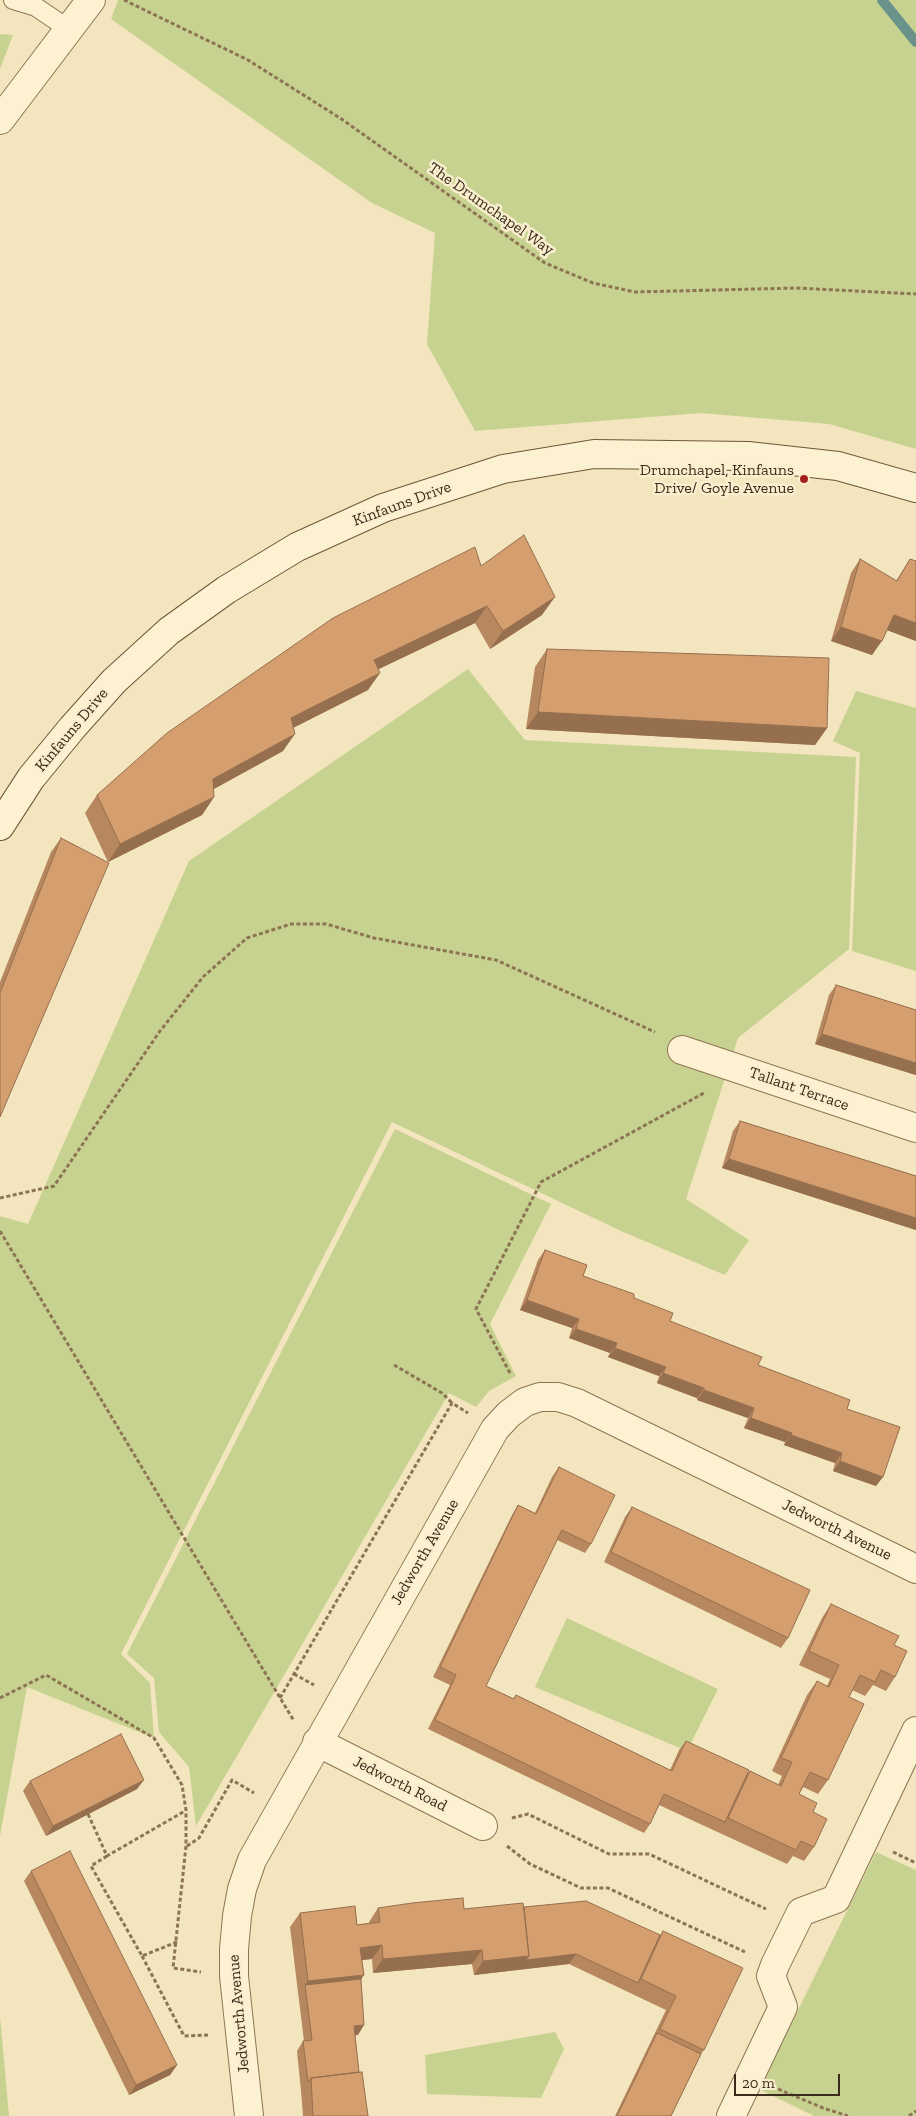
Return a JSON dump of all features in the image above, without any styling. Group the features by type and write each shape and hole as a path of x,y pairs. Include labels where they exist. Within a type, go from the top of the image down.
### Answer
{"street":[{"path":"0,120 91,0"},
{"name":"Kinfauns Drive","path":"0,826 31,778 72,728 114,680 170,631 226,590 297,547 383,508 503,469 594,454 748,456 838,466 916,488"},
{"name":"Tallant Terrace","path":"682,1050 916,1128"},
{"name":"Jedworth Avenue","path":"249,2116 239,2033 234,1976 234,1949 242,1889 252,1860 495,1429 509,1414 525,1402 540,1397 558,1397 577,1403 916,1569"},
{"path":"732,2116 783,2006 771,1976 775,1965 801,1912 836,1899 916,1731"},
{"name":"Jedworth Road","path":"317,1742 483,1826"}],"lane":[{"path":"13,0 36,7 70,30"}],"path":[{"name":"The Drumchapel Way","path":"124,0 248,60 340,118 544,263 593,283 635,292 796,288 916,294"},
{"path":"0,1198 54,1186 160,1031 202,976 247,938 291,924 326,924 374,938 496,960 666,1037 682,1050"},
{"path":"525,1402 476,1309 541,1182 711,1089"},
{"path":"0,1230 302,1734 317,1742"},
{"path":"394,1365 442,1393 452,1404 495,1429"},
{"path":"280,1698 452,1404"},
{"path":"0,1698 46,1675 154,1738 182,1784 186,1810 186,1846 173,1968 234,1976"},
{"path":"186,1846 198,1838 232,1780"},
{"path":"186,1810 91,1866 142,1956 184,2036 239,2033"},
{"path":"88,1814 108,1856"},
{"path":"483,1826 528,1814 609,1854 648,1854 796,1923"},
{"path":"483,1826 530,1864 581,1888 608,1888 775,1965"},
{"path":"142,1956 177,1942"},
{"path":"750,2078 823,2108 848,2116"},
{"path":"909,2116 916,2111"}],"green space":[{"path":"118,0 916,0 916,449 829,424 701,413 475,431 427,344 435,233 372,203 111,19"},
{"path":"0,34 13,35 0,69"},
{"path":"468,669 525,740 856,757 849,949 738,1038 686,1199 749,1240 725,1275 621,1231 392,1122 121,1654 150,1683 154,1738 27,1687 0,1836 0,1216 28,1224 189,861"},
{"path":"856,691 916,708 916,971 852,951 860,753 833,741"},
{"path":"395,1129 551,1204 490,1324 516,1376 489,1391 476,1407 449,1393 196,1826 189,1767 159,1732 154,1678 127,1654"},
{"path":"567,1618 718,1689 687,1751 535,1687"},
{"path":"876,1852 916,1870 916,2116 814,2116 759,2089"},
{"path":"0,2016 9,2116 0,2116"},
{"path":"555,2032 564,2049 541,2098 427,2094 425,2055"}],"building":[{"path":"524,535 555,597 503,631 487,606 374,660 380,673 291,718 295,734 213,779 214,797 120,844 97,795 167,733 333,618 475,547 481,566"},
{"path":"860,559 897,581 910,559 916,561 916,623 894,615 882,641 841,627"},
{"path":"547,649 829,658 827,728 538,712"},
{"path":"61,838 109,863 0,1117 0,993"},
{"path":"836,985 916,1010 916,1063 822,1034"},
{"path":"740,1121 916,1176 916,1218 729,1159"},
{"path":"545,1250 587,1265 583,1276 634,1294 634,1298 673,1313 670,1321 762,1357 758,1365 850,1400 847,1409 900,1427 883,1477 840,1461 842,1453 791,1435 792,1433 751,1418 754,1408 663,1373 666,1367 615,1348 617,1343 576,1329 579,1319 527,1300"},
{"path":"559,1467 615,1495 591,1544 562,1530 486,1686 514,1699 516,1695 672,1771 686,1741 749,1770 725,1822 664,1794 650,1824 435,1720 456,1675 440,1667 518,1505 536,1514"},
{"path":"632,1507 810,1590 788,1638 611,1552"},
{"path":"831,1604 899,1636 894,1645 907,1651 895,1677 881,1670 875,1682 860,1675 849,1697 864,1704 828,1780 810,1772 799,1794 817,1803 813,1812 827,1819 814,1847 801,1841 796,1850 728,1818 750,1771 781,1786 792,1762 781,1758 817,1681 829,1687 839,1665 809,1651"},
{"path":"121,1734 144,1780 53,1826 30,1781"},
{"path":"70,1851 177,2065 136,2085 31,1871"},
{"path":"463,1898 464,1909 523,1903 529,1956 483,1961 482,1950 383,1959 382,1945 360,1948 364,1975 308,1981 300,1913 355,1906 357,1925 380,1922 378,1908"},
{"path":"586,1901 660,1935 638,1983 576,1954 526,1960 529,1956 524,1907"},
{"path":"663,1931 743,1968 704,2050 660,2029 676,1996 641,1979"},
{"path":"361,1979 364,2025 354,2026 359,2072 311,2078 308,2082 303,2041 312,2040 305,1985"},
{"path":"657,2033 701,2054 671,2116 617,2116"},
{"path":"362,2072 368,2116 313,2116 311,2078"}],"waterway":[{"path":"882,0 916,42"}],"place":[{"name":"Drumchapel, Kinfauns Drive/ Goyle Avenue","path":"804,479"}]}
